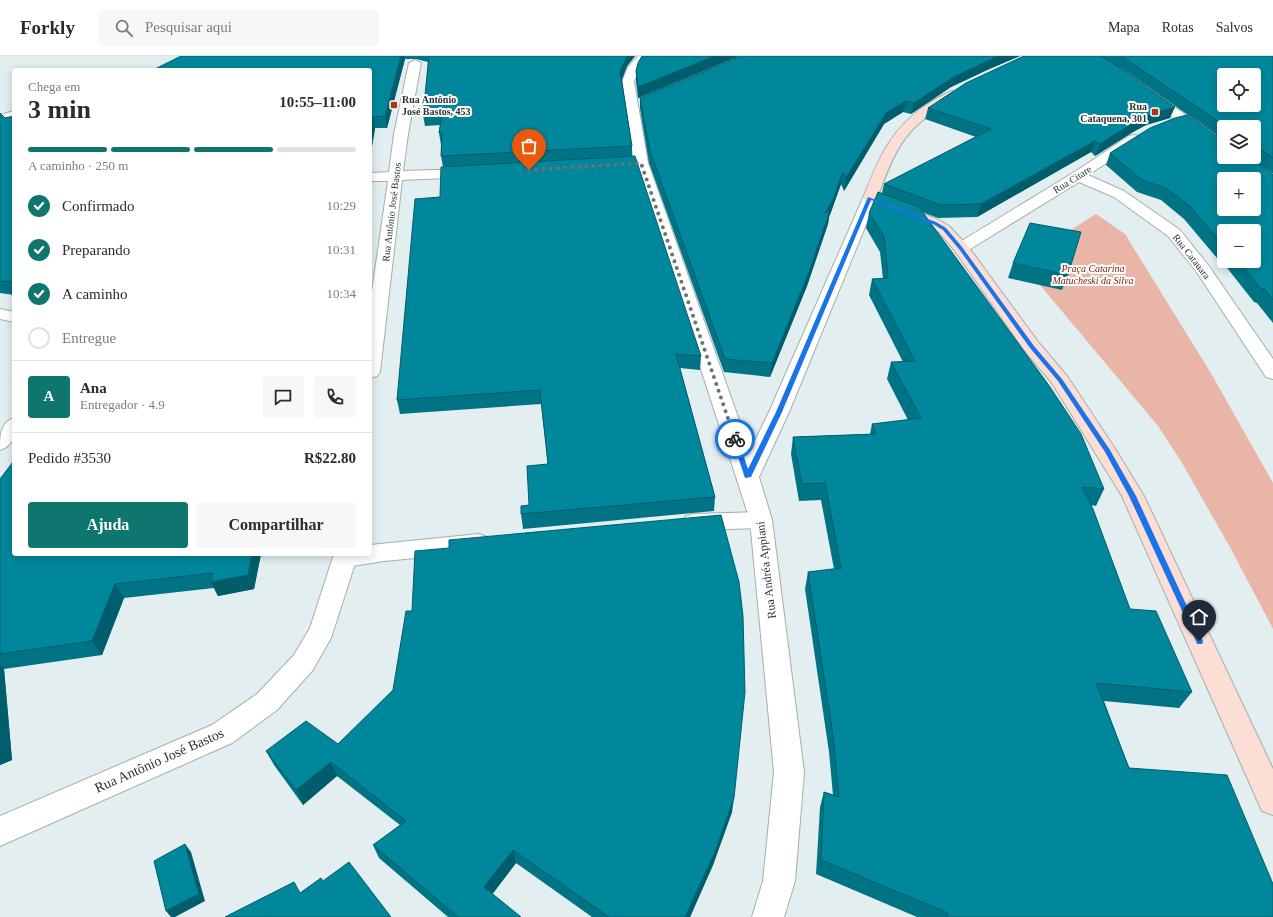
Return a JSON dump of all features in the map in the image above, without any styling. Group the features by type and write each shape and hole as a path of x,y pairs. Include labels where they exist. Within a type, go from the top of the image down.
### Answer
{"street":[{"path":"411,60 428,56"},
{"name":"Rua Andréa Appiani","path":"645,56 636,62 630,69 628,82 639,104 634,164 748,477 761,520 789,772 779,881 768,917"},
{"name":"Rua Antônio José Bastos","path":"372,357 411,60"},
{"path":"748,477 779,412 887,156 906,128 939,103 965,87"},
{"path":"1139,88 1217,143"},
{"path":"0,119 12,116"},
{"path":"1164,124 1186,121"},
{"name":"Rua Citare","path":"961,248 1078,176 1146,131"},
{"path":"372,177 483,172"},
{"name":"Rua Catauara","path":"1078,176 1119,194 1165,225 1174,233 1202,268 1273,373"},
{"path":"870,198 934,223 944,229 961,248 1027,341 1060,380 1107,452 1133,496 1273,801"},
{"path":"0,314 12,317"},
{"path":"0,443 12,428"},
{"path":"673,524 712,521 761,520"},
{"path":"372,553 501,541"},
{"name":"Rua Antônio José Bastos","path":"0,831 222,734 267,702 303,663 322,631 346,556"}],"green space":[{"name":"Praça Catarina Matucheski da Silva","path":"1096,214 1125,234 1212,375 1273,483 1273,629 1231,549 1181,461 1158,426 1040,285 1069,231"}],"building":[{"path":"181,56 401,56 385,116 373,117 372,122 372,68 157,68"},
{"path":"429,56 627,56 620,72 632,146 441,156 442,133 439,133 442,114 423,115"},
{"path":"642,56 715,56 638,87 636,71"},
{"path":"742,56 998,56 954,77 914,103 906,101 886,113 846,178 843,172 833,200 825,213 830,211 809,272 772,363 725,359 650,151 640,98"},
{"path":"1024,56 1101,56 1175,107 1151,114 1138,120 1100,144 1095,141 981,204 941,205 884,184 991,129 928,108 966,83"},
{"path":"1121,56 1273,56 1273,158 1261,150 1261,120 1217,120"},
{"path":"0,113 5,118 12,116 12,282 0,281"},
{"path":"1187,115 1217,136 1217,164 1258,164 1273,175 1273,300 1265,289 1261,289 1244,268 1261,268 1261,224 1217,224 1217,238 1190,206 1166,188 1142,180 1110,153 1150,128"},
{"path":"635,156 701,356 676,354 715,497 521,514 521,506 529,505 527,466 548,464 540,390 397,400 415,199 440,197 441,167"},
{"path":"878,192 919,207 1050,387 1081,434 1104,489 1082,487 1093,509 1130,609 1156,611 1192,692 1096,683 1129,768 1227,775 1273,884 1273,917 947,917 948,913 821,860 824,792 839,797 833,736 808,572 841,568 825,483 802,484 793,437 876,434 872,424 921,418 891,362 915,361 872,279 888,278 884,236 869,213"},
{"path":"1030,223 1081,232 1068,275 1013,263"},
{"path":"12,463 12,556 252,556 248,575 211,582 213,573 115,584 92,641 0,654 0,479"},
{"path":"721,515 739,582 743,616 745,692 734,798 715,852 685,917 609,917 513,850 484,887 521,917 458,917 373,845 406,821 331,762 296,790 266,751 306,721 338,744 393,690 406,611 412,611 415,551 449,548 449,540"},
{"path":"185,844 199,894 166,911 154,861"},
{"path":"349,862 391,917 225,917 294,882 300,893 321,878 323,881"}],"way so far":[{"path":"529,170 641,163 735,439"}],"place":[{"name":"Rua Antônio José Bastos, 453","path":"394,105"},
{"name":"Rua Cataquena, 301","path":"1155,112"}],"route":[{"path":"735,439 748,477 779,412 846,258 852,237 870,198 934,223 944,229 961,248 1032,347 1060,380 1107,452 1133,496 1199,641"}]}
